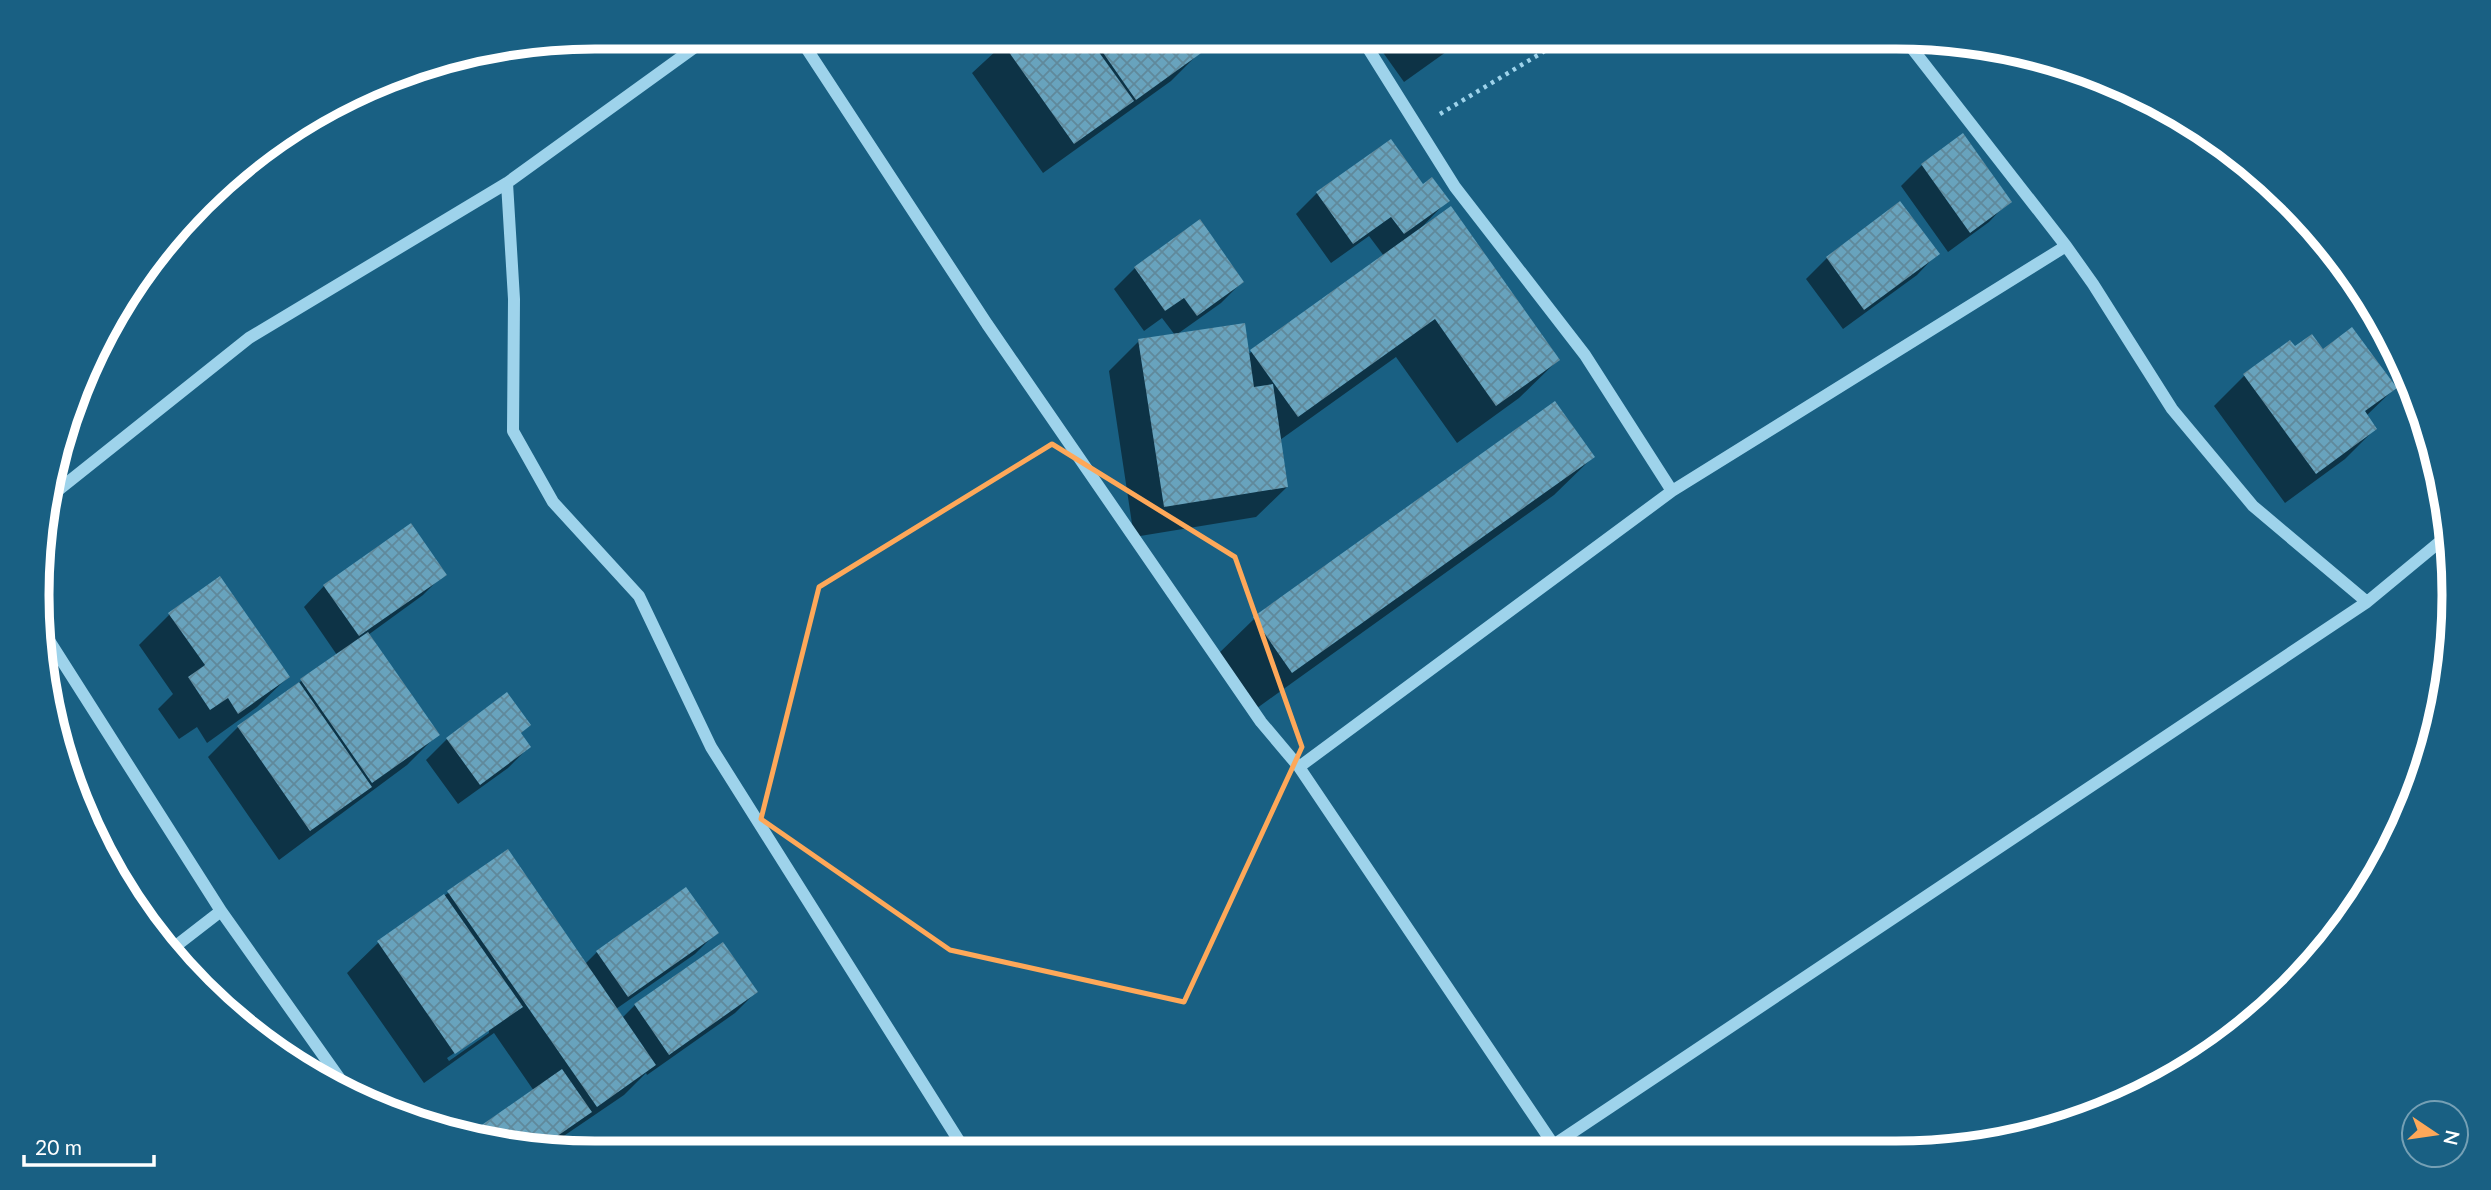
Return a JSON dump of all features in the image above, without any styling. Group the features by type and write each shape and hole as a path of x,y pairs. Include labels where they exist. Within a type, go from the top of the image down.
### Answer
{"street":[{"path":"59,490 249,338 507,183 692,49"},
{"path":"807,49 1058,428 1261,722 1299,767 1546,1141"},
{"path":"1369,49 1455,187 1585,355 1672,491"},
{"path":"1914,49 2066,246 2172,409 2253,506 2367,602"},
{"path":"507,183 514,299 513,431 553,502 639,596 711,747 959,1141"},
{"path":"1299,767 1672,491 2066,246"},
{"path":"1559,1141 2367,602 2439,542"},
{"path":"52,645 220,911 338,1077"},
{"path":"176,945 220,911"}],"path":[{"path":"1418,127 1548,49"}],"highlighted area":[{"path":"1052,444 1235,557 1302,747 1184,1002 950,950 761,819 819,587"}],"building":[{"path":"1007,49 1097,49 1134,101 1074,144"},
{"path":"1100,49 1203,49 1204,51 1136,100"},
{"path":"1963,133 2012,202 1970,233 1921,164"},
{"path":"1391,139 1423,184 1432,177 1450,201 1404,234 1391,217 1353,244 1316,192"},
{"path":"1900,201 1940,254 1864,310 1826,257"},
{"path":"1451,206 1560,360 1496,406 1435,319 1298,417 1250,350"},
{"path":"1200,219 1244,282 1197,316 1184,298 1165,311 1134,267"},
{"path":"1245,323 1254,387 1273,384 1288,487 1164,507 1138,339"},
{"path":"2352,327 2397,388 2365,411 2377,429 2316,474 2243,374 2290,340 2295,346 2312,334 2323,349"},
{"path":"1555,401 1595,457 1292,673 1253,617"},
{"path":"411,523 447,575 359,636 323,585"},
{"path":"220,576 290,677 238,714 228,698 210,710 188,677 205,665 168,613"},
{"path":"368,632 440,735 372,783 300,679"},
{"path":"299,682 372,787 310,831 237,726"},
{"path":"507,692 531,725 521,733 531,747 480,785 446,738"},
{"path":"508,849 656,1065 597,1107 447,891"},
{"path":"686,887 719,933 628,997 596,951"},
{"path":"444,894 523,1007 455,1054 377,941"},
{"path":"723,942 758,992 669,1055 634,1004"},
{"path":"562,1069 592,1112 553,1139 477,1128"}]}
